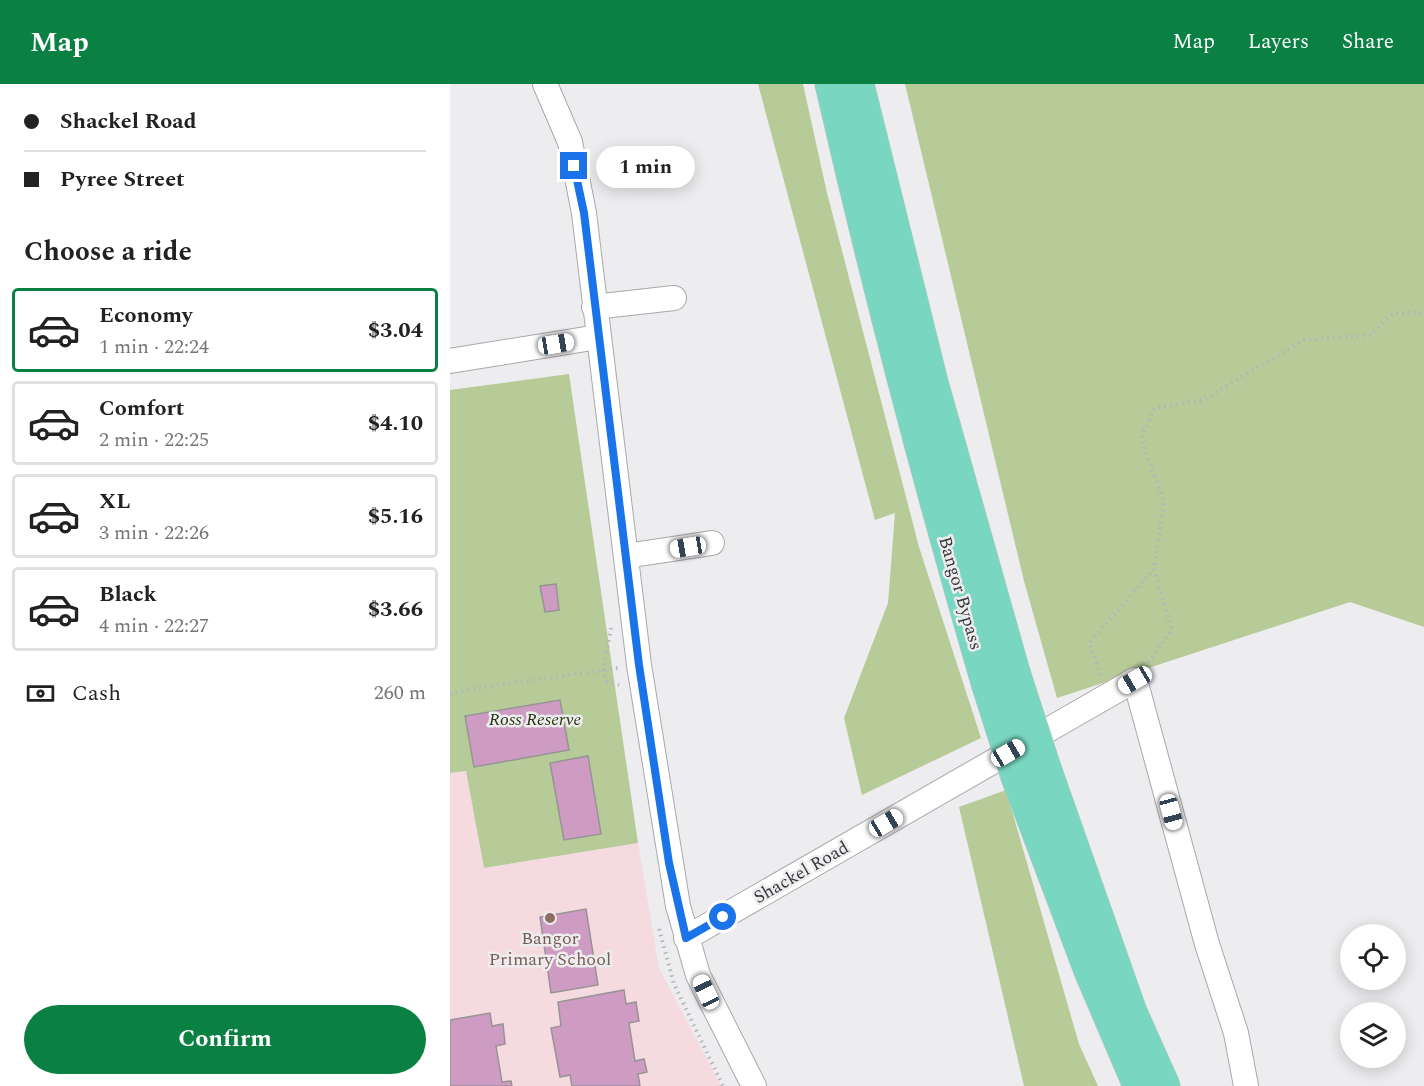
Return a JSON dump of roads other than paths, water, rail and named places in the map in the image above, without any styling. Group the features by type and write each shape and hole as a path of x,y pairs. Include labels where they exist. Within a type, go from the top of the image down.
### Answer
{"main road":[{"name":"Bangor Bypass","path":"831,84 869,252 938,517 1000,677 1031,771 1090,971 1139,1086"},
{"name":"Bangor Bypass","path":"858,84 932,382 1000,677"},
{"name":"Bangor Bypass","path":"1031,771 1164,1086"}],"street":[{"path":"545,84 570,142 584,213 639,665 669,863 686,938 702,984 754,1086"},
{"path":"594,308 674,298"},
{"path":"450,361 598,337"},
{"path":"626,556 712,543"},
{"name":"Shackel Road","path":"686,938 1135,680 1207,944 1236,1033 1246,1086"}],"place":[{"name":"Bangor Primary School","path":"550,918"}],"park label":[{"name":"Ross Reserve","path":"535,719"}]}
